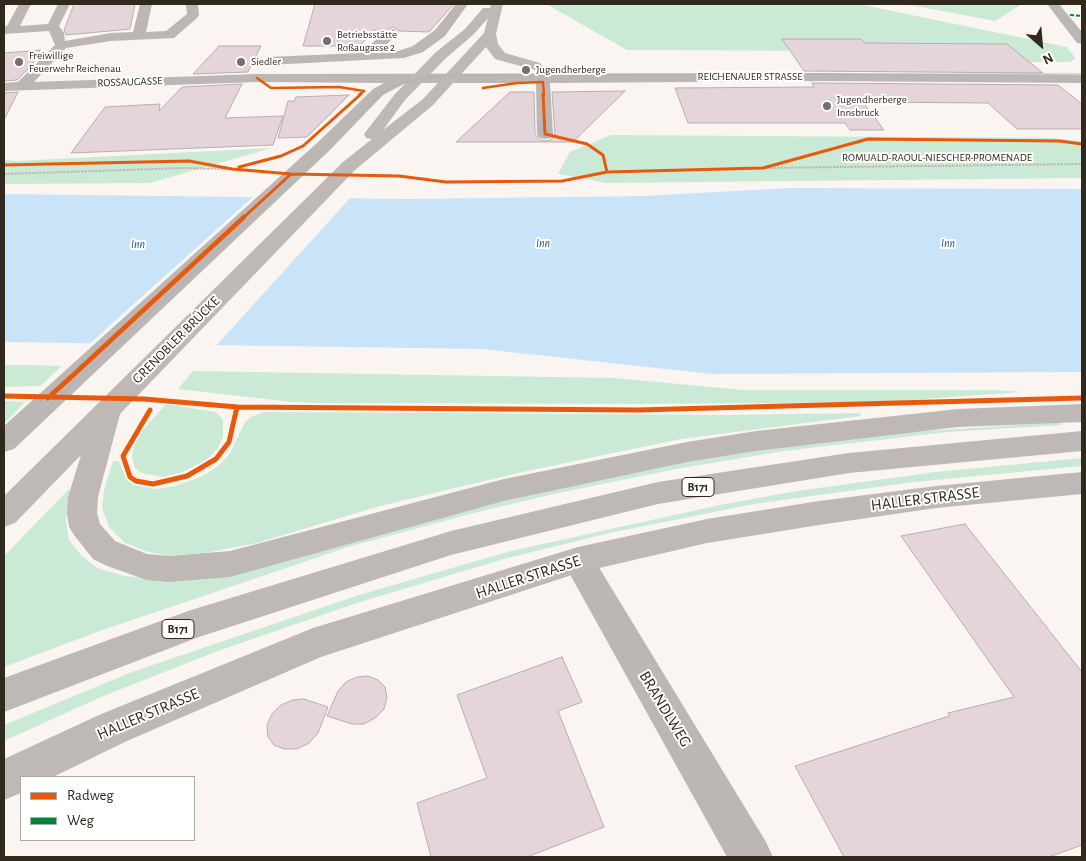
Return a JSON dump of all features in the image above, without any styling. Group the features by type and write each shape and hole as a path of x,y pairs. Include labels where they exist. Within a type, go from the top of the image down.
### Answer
{"main road":[{"path":"496,4 490,34 491,46 500,56 539,72"},
{"name":"GRENOBLER BRÜCKE","path":"349,166 418,74 469,32 496,4"},
{"name":"GRENOBLER BRÜCKE","path":"4,515 349,166 434,95 463,66 490,34"},
{"path":"108,409 83,497 82,513 85,527 92,539 104,550 118,557 147,567 169,569 230,564 504,490 687,452 756,441 958,418 1082,413"},
{"name":"B171","path":"4,695 183,628 278,596 413,554 554,517 658,493 849,463 1082,442"},
{"name":"HALLER STRASSE","path":"4,780 113,728 312,644 578,560 707,531 819,513 936,497 1082,483"}],"street":[{"path":"7,30 26,4"},
{"path":"52,27 64,4"},
{"path":"139,36 146,4"},
{"path":"22,86 62,45 111,37 169,35 192,15 192,4"},
{"path":"266,61 399,55 418,49 440,32 462,4"},
{"path":"1053,4 1082,40"},
{"path":"7,30 52,27 58,33 58,40 62,45"},
{"path":"364,57 393,33"},
{"name":"REICHENAUER STRASSE","path":"418,74 463,66 539,72 1082,78"},
{"name":"REICHENAUER STRASSE","path":"418,74 450,78 485,78 539,72 1082,68"},
{"path":"539,72 545,134"},
{"path":"4,442 307,162 378,92 418,74"},
{"name":"ROSSAUGASSE","path":"257,78 418,74"},
{"name":"ROSSAUGASSE","path":"4,87 418,74"},
{"path":"1054,77 1082,75"},
{"path":"434,95 453,87 485,78"},
{"name":"BRANDLWEG","path":"578,560 751,857"}],"path":[{"path":"753,168 763,168 791,160"},
{"path":"179,162 189,161 232,169"},
{"path":"4,174 240,168"}],"green space":[{"path":"546,4 858,4 1067,47 1076,59 1069,62 884,62 872,51 627,50"},
{"path":"905,4 1022,4 995,21"},
{"path":"611,135 1052,138 1082,141 1082,178 606,183 558,174 570,152"},
{"path":"272,148 150,183 4,184 4,160 16,161"},
{"path":"4,365 62,366 40,386 4,387"},
{"path":"193,371 614,378 743,390 998,390 1021,392 898,401 785,403 318,403 292,402 178,389"},
{"path":"4,401 25,402 4,424"},
{"path":"166,404 216,412 223,420 223,437 218,448 208,458 180,473 162,477 142,473 135,468 132,456 134,446 142,431"},
{"path":"264,412 722,415 860,413 861,416 681,439 527,471 380,506 257,543 205,553 167,556 145,551 125,543 109,527 102,508 104,490 113,461 119,461 126,479 133,485 157,489 175,486 200,477 217,467 229,455 245,422 251,417"},
{"path":"1060,422 1062,425 948,432 784,451 676,469 549,495 348,547 97,632 4,667 4,556 69,489 66,521 69,540 81,555 97,568 125,576 161,580 398,528 525,496 680,463 766,449 896,433"},
{"path":"1082,458 1082,466 914,482 754,504 605,534 504,559 357,603 215,652 101,697 4,741 4,725 132,672 362,594 511,551 724,504 797,491 935,472"}],"water":[{"name":"Inn","path":"790,188 1082,189 1082,372 712,374 482,349 4,342 4,194 407,199 643,196"}],"pier":[{"path":"256,194 352,196 214,348 87,346"}],"building":[{"path":"74,4 135,4 130,29 66,35 64,30"},
{"path":"315,4 454,4 429,32 399,31 393,27 385,30 374,30 360,46 303,46"},
{"path":"782,39 861,39 865,43 1007,44 1043,73 804,71"},
{"path":"219,46 261,46 248,72 193,74"},
{"name":"Freiwillige Feuerwehr Reichenau","path":"40,50 32,65 17,80 4,81 4,53"},
{"path":"812,83 1058,85 1082,104 1082,129 1017,129 988,103 863,102 884,130 850,130 845,123 688,123 675,88 814,87"},
{"path":"242,84 225,118 283,116 273,145 71,153 105,107 160,104 159,111 182,87"},
{"path":"625,91 573,142 456,142 510,92 534,92 535,134 539,140 545,141 551,140 555,134 552,92"},
{"path":"18,92 4,120 4,93"},
{"path":"349,95 307,137 278,138 288,101 294,101 296,97"},
{"path":"965,524 1082,672 1082,845 1049,857 844,857 795,766 949,716 948,713 1014,697 901,536"},
{"path":"562,657 582,702 558,711 604,827 527,857 431,857 417,803 487,778 457,695"},
{"path":"368,676 378,680 385,687 387,698 384,709 375,718 364,724 352,724 327,716 338,691 346,682 357,677"},
{"path":"304,699 328,707 318,733 309,743 297,749 284,749 274,745 268,737 267,725 272,714 281,705 293,700"}],"tram line":[{"path":"4,448 290,183 379,96 388,89 403,83 427,77 459,75 1082,74"},
{"path":"4,435 256,203"}],"marked path":[{"path":"1070,15 1082,16"}],"cycle path":[{"path":"257,78 271,88 339,87 364,91"},
{"path":"483,88 517,83 543,82 545,134 587,144 603,155 607,172"},
{"path":"239,167 281,156 303,146 364,91"},
{"name":"ROMUALD-RAOUL-NIESCHER-PROMENADE","path":"4,165 189,161 232,169 291,174 399,176 446,182 562,181 607,172 763,168 868,139 1059,141 1082,144"},
{"path":"48,398 291,174"},
{"path":"4,396 144,399 237,407 638,410 1082,398"},
{"path":"150,410 123,456 130,477 136,481 153,484 187,476 216,459 229,442 237,407"}],"place":[{"name":"Betriebsstätte Roßaugasse 2","path":"327,41"},
{"name":"Freiwillige Feuerwehr Reichenau","path":"19,62"},
{"name":"Siedler","path":"241,62"},
{"name":"Jugendherberge","path":"526,70"},
{"name":"Jugendherberge Innsbruck","path":"827,106"}]}
